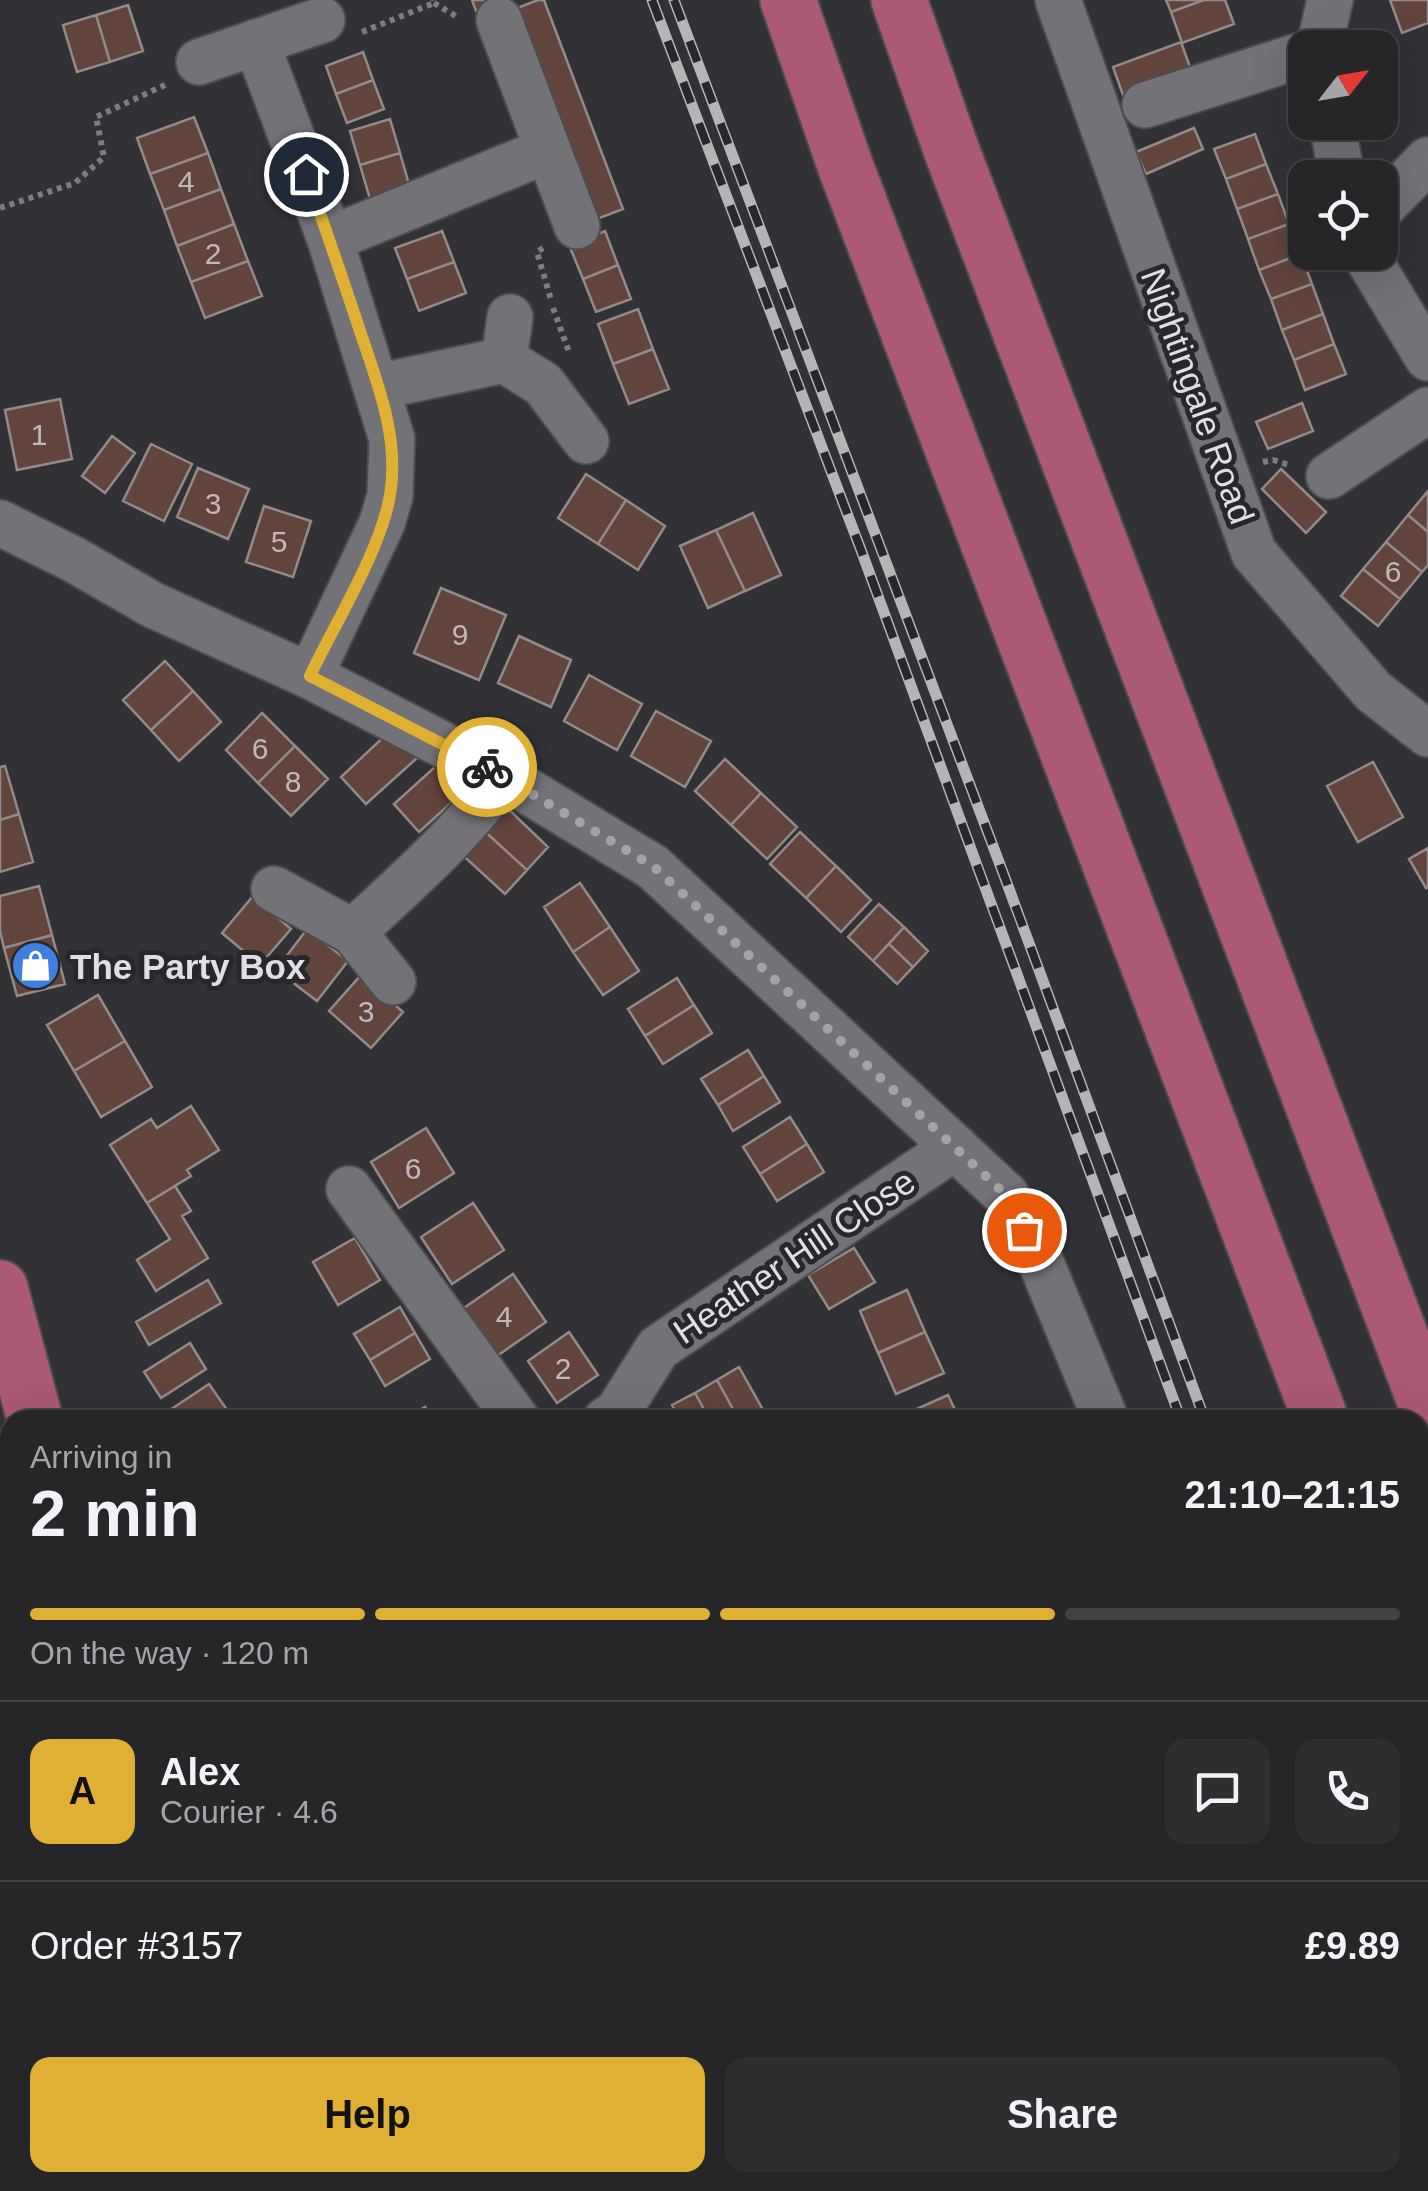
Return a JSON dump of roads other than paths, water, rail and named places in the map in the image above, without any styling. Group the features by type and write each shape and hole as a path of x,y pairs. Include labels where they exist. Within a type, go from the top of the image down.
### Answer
{"main road":[{"path":"788,0 845,165 1317,1410"},
{"path":"898,0 1428,1409"},
{"path":"0,1288 32,1410"}],"street":[{"name":"Nightingale Road","path":"1058,0 1254,554 1373,691 1428,734"},
{"path":"1322,30 1330,0"},
{"path":"199,62 322,20"},
{"path":"499,20 577,226"},
{"path":"256,42 330,240 392,438 390,496 382,523 310,676"},
{"path":"1146,106 1288,60"},
{"path":"330,240 548,150"},
{"path":"1398,191 1428,160"},
{"path":"1375,270 1428,358"},
{"path":"378,387 507,339 586,441"},
{"path":"1329,476 1428,410"},
{"path":"0,523 153,605 310,676 503,776 653,866 1006,1195 1042,1265 1102,1410"},
{"path":"352,932 420,870 503,776"},
{"path":"274,889 352,932 393,982"},
{"name":"Heather Hill Close","path":"618,1410 658,1348 955,1147"},
{"path":"349,1189 510,1410"}],"railway":[{"path":"652,0 861,550 1177,1410"},
{"path":"674,0 1201,1410"}],"place":[{"name":"The Party Box","path":"35,966"}]}
